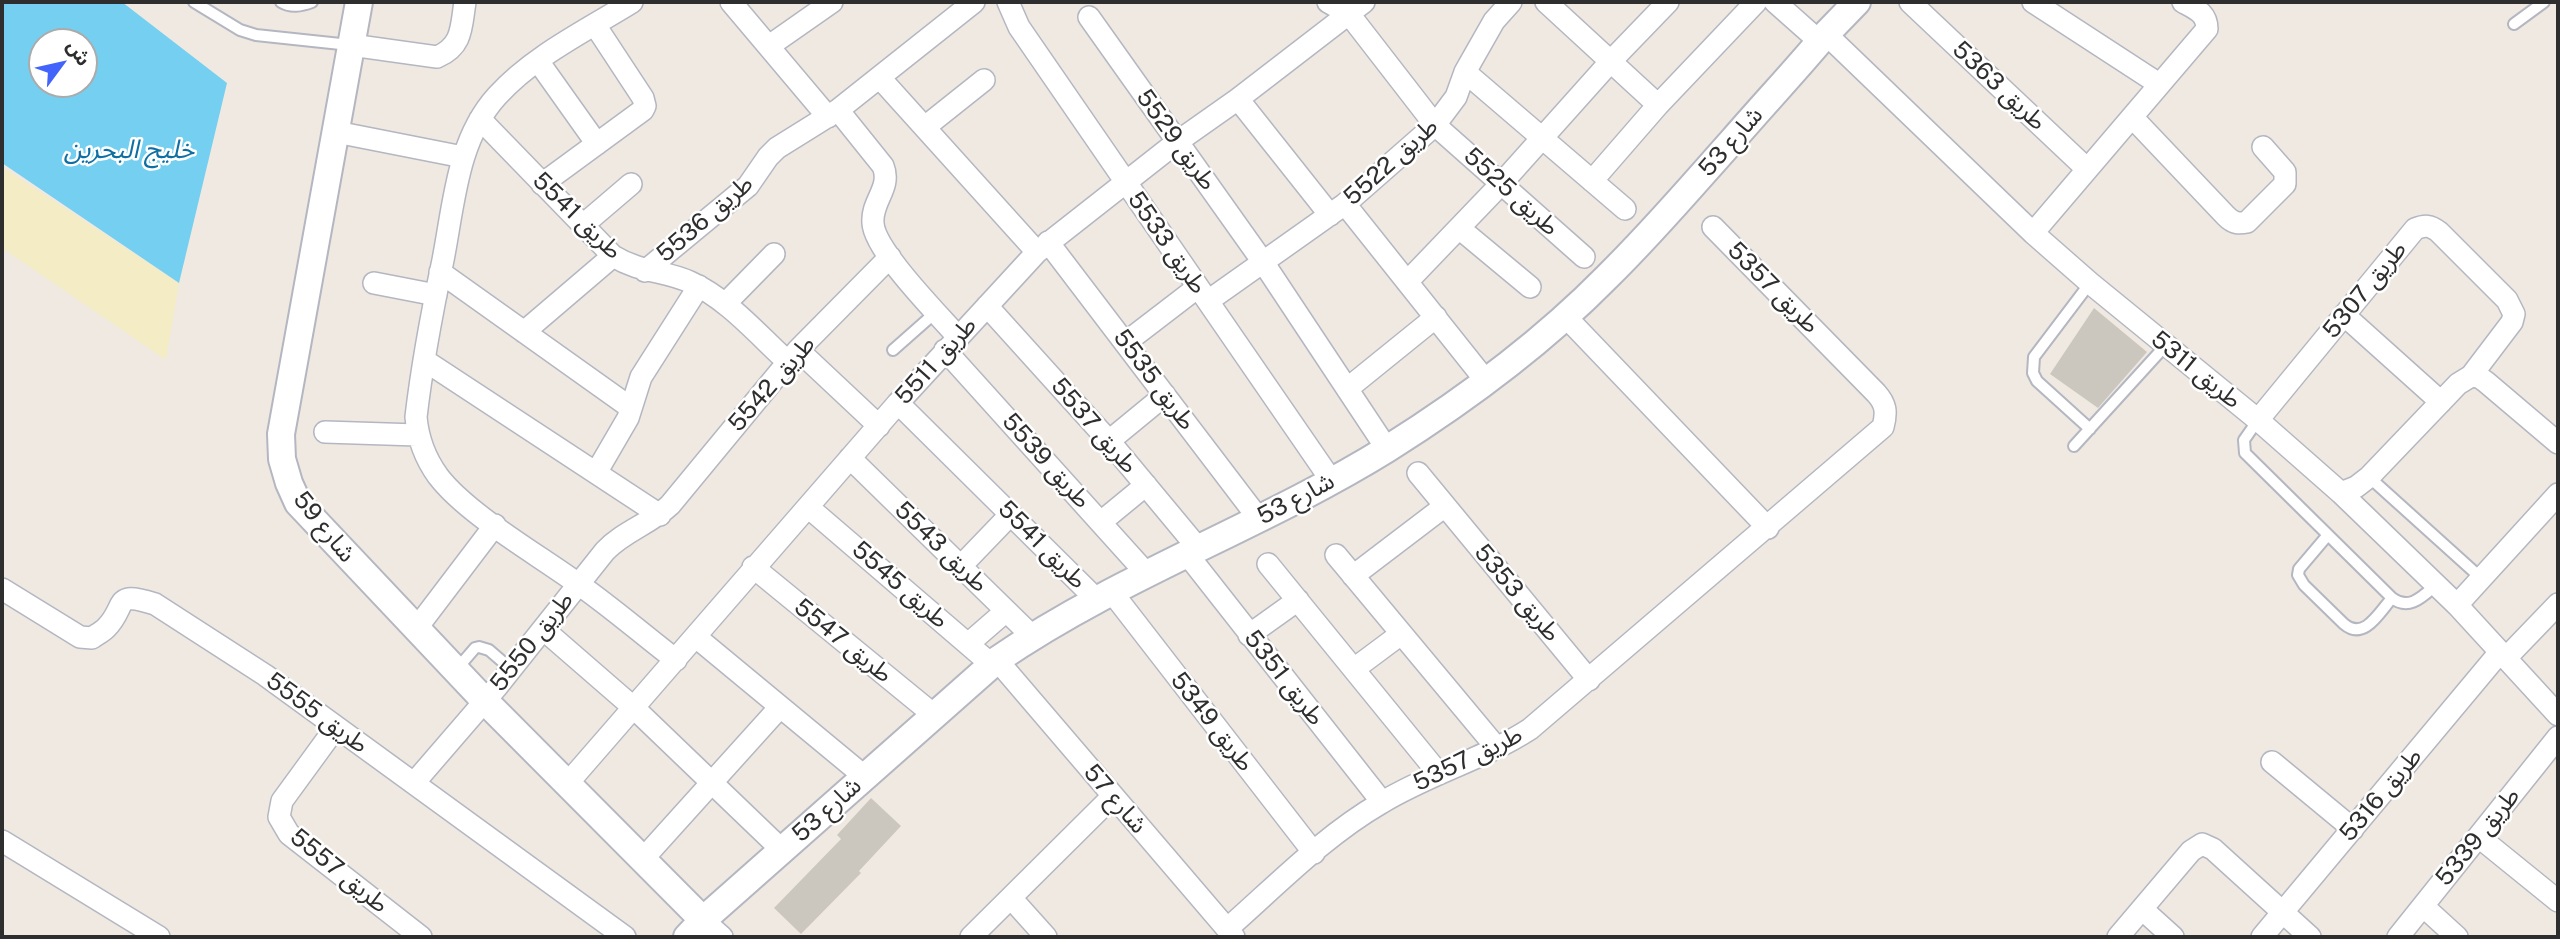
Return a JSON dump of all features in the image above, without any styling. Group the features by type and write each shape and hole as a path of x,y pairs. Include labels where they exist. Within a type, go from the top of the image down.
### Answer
{"street":[{"name":"شارع 59","path":"359,2 281,434 282,459 289,483 298,503 485,701 642,860 704,932"},
{"path":"351,45 437,57 449,52 457,42 465,2"},
{"path":"632,2 512,80 480,119 463,157 440,272 424,360 416,417 417,435 424,454 440,478 473,509 578,583 676,660"},
{"path":"731,2 883,166 886,183 873,214 877,237 890,257 936,312 951,344"},
{"path":"769,46 832,2"},
{"name":"طريق 5536","path":"645,271 748,186 777,148 833,113 974,2"},
{"name":"طريق 5533","path":"1008,2 1019,27 1331,481"},
{"name":"طريق 5525","path":"1328,2 1357,8 1435,125 1584,257"},
{"name":"طريق 5522","path":"1125,343 1203,294 1263,262 1337,210 1435,125 1456,97 1465,72 1494,21 1511,2"},
{"path":"1546,2 1658,104"},
{"path":"1407,282 1668,2"},
{"path":"1592,181 1658,104 1755,2"},
{"name":"طريق 5311","path":"1775,2 1823,37 2090,284 2258,420 2341,493 2457,605 2558,715"},
{"name":"شارع 53","path":"704,932 783,851 994,662 1032,636 1103,595 1331,481 1387,449 1486,381 1606,279 1648,236 1857,2"},
{"name":"طريق 5363","path":"1910,2 2087,169"},
{"path":"2033,2 2159,84"},
{"path":"2033,233 2207,29 2204,15 2183,2"},
{"name":"طريق 5511","path":"567,784 898,403 1042,247 1357,8"},
{"name":"طريق 5529","path":"1089,17 1263,262 1387,449"},
{"path":"542,184 645,106 643,98 595,25"},
{"path":"538,61 597,144"},
{"path":"1465,72 1625,209"},
{"name":"طريق 5535","path":"880,78 1042,247 1125,343 1259,519"},
{"path":"925,127 984,80"},
{"path":"1238,99 1337,210 1407,282 1486,381"},
{"path":"2132,117 2226,216 2239,224 2247,222 2285,184 2285,172 2263,147"},
{"name":"طريق 5541","path":"480,119 613,256 627,265 676,277 699,286 793,356 878,426"},
{"path":"336,132 463,157"},
{"path":"583,225 631,184"},
{"name":"طريق 5307","path":"2258,420 2415,229 2423,225 2432,226 2512,306 2512,322 2471,376"},
{"path":"1459,228 1530,287"},
{"name":"طريق 5357","path":"1231,933 1314,853 1349,824 1382,802 1530,729 1883,427 1886,415 1884,402 1713,228"},
{"path":"725,304 774,254"},
{"path":"524,332 613,256"},
{"name":"طريق 5542","path":"660,515 793,356 890,257"},
{"path":"440,272 631,408"},
{"path":"374,283 436,295"},
{"path":"596,473 623,428 641,377 699,286"},
{"name":"طريق 5537","path":"987,306 1146,485 1192,551"},
{"path":"2344,315 2441,402"},
{"path":"1564,316 1768,528"},
{"path":"1347,389 1436,317"},
{"name":"طريق 5539","path":"951,344 1146,573"},
{"path":"424,360 660,515"},
{"path":"2341,493 2356,487 2369,477 2458,384 2471,376 2486,382 2558,443"},
{"path":"1109,441 1165,395"},
{"name":"طريق 5541","path":"898,403 1011,514 1103,595"},
{"path":"326,432 417,435"},
{"name":"طريق 5543","path":"850,458 1032,636"},
{"name":"طريق 5353","path":"1418,473 1589,680"},
{"path":"1101,522 1146,485"},
{"path":"2457,605 2558,494"},
{"path":"1353,576 1445,506"},
{"name":"طريق 5545","path":"808,507 968,644 994,662"},
{"path":"961,566 1011,514"},
{"name":"طريق 5550","path":"414,783 485,701 615,540 660,515"},
{"path":"416,629 495,525"},
{"name":"طريق 5351","path":"1192,551 1249,635 1382,802"},
{"path":"1336,555 1496,747"},
{"path":"1268,564 1439,774"},
{"name":"طريق 5547","path":"753,567 934,715"},
{"name":"طريق 5555","path":"2,589 79,637 92,638 107,627 118,607 127,599 137,598 155,604 265,675 625,937"},
{"name":"طريق 5349","path":"1103,595 1314,853"},
{"path":"1249,635 1298,600"},
{"name":"طريق 5316","path":"2262,937 2503,655 2558,604"},
{"path":"968,644 1006,611"},
{"path":"543,629 634,708 783,851"},
{"path":"1354,669 1401,634"},
{"path":"696,637 864,776"},
{"name":"شارع 57","path":"994,662 1231,933"},
{"path":"642,860 780,707"},
{"name":"طريق 5557","path":"336,727 282,801 279,817 289,834 421,937"},
{"name":"طريق 5339","path":"2398,937 2558,737"},
{"path":"2272,762 2353,829"},
{"path":"971,937 1112,797"},
{"path":"2479,837 2558,901"},
{"path":"2,841 159,937"},
{"path":"2118,937 2191,851 2202,844 2213,849 2310,937"},
{"path":"1011,898 1046,937"},
{"path":"2423,906 2457,937"},
{"path":"2142,909 2174,937"}],"lane":[{"path":"194,2 240,30 256,35 351,45"},
{"path":"281,2 288,6 313,2"},
{"path":"2514,23 2544,2"},
{"path":"2090,284 2034,357 2032,365 2037,381 2090,429"},
{"path":"893,350 936,312"},
{"path":"2074,446 2166,345"},
{"path":"2258,420 2244,440 2245,453 2392,598 2398,603 2414,603 2436,585"},
{"path":"2369,477 2481,578"},
{"path":"2327,536 2299,569 2298,575 2350,629 2357,630 2370,623 2392,598"},
{"path":"456,670 480,647 489,650 511,669"}],"sand":[{"path":"2,167 179,283 166,360 2,248"}],"water":[{"name":"خليج البحرين","path":"2,2 122,2 227,83 179,283 2,163"}],"building":[{"path":"2094,308 2147,352 2098,408 2050,374"},
{"path":"871,798 901,826 859,871 861,873 801,934 774,908 841,839 837,835"}]}
